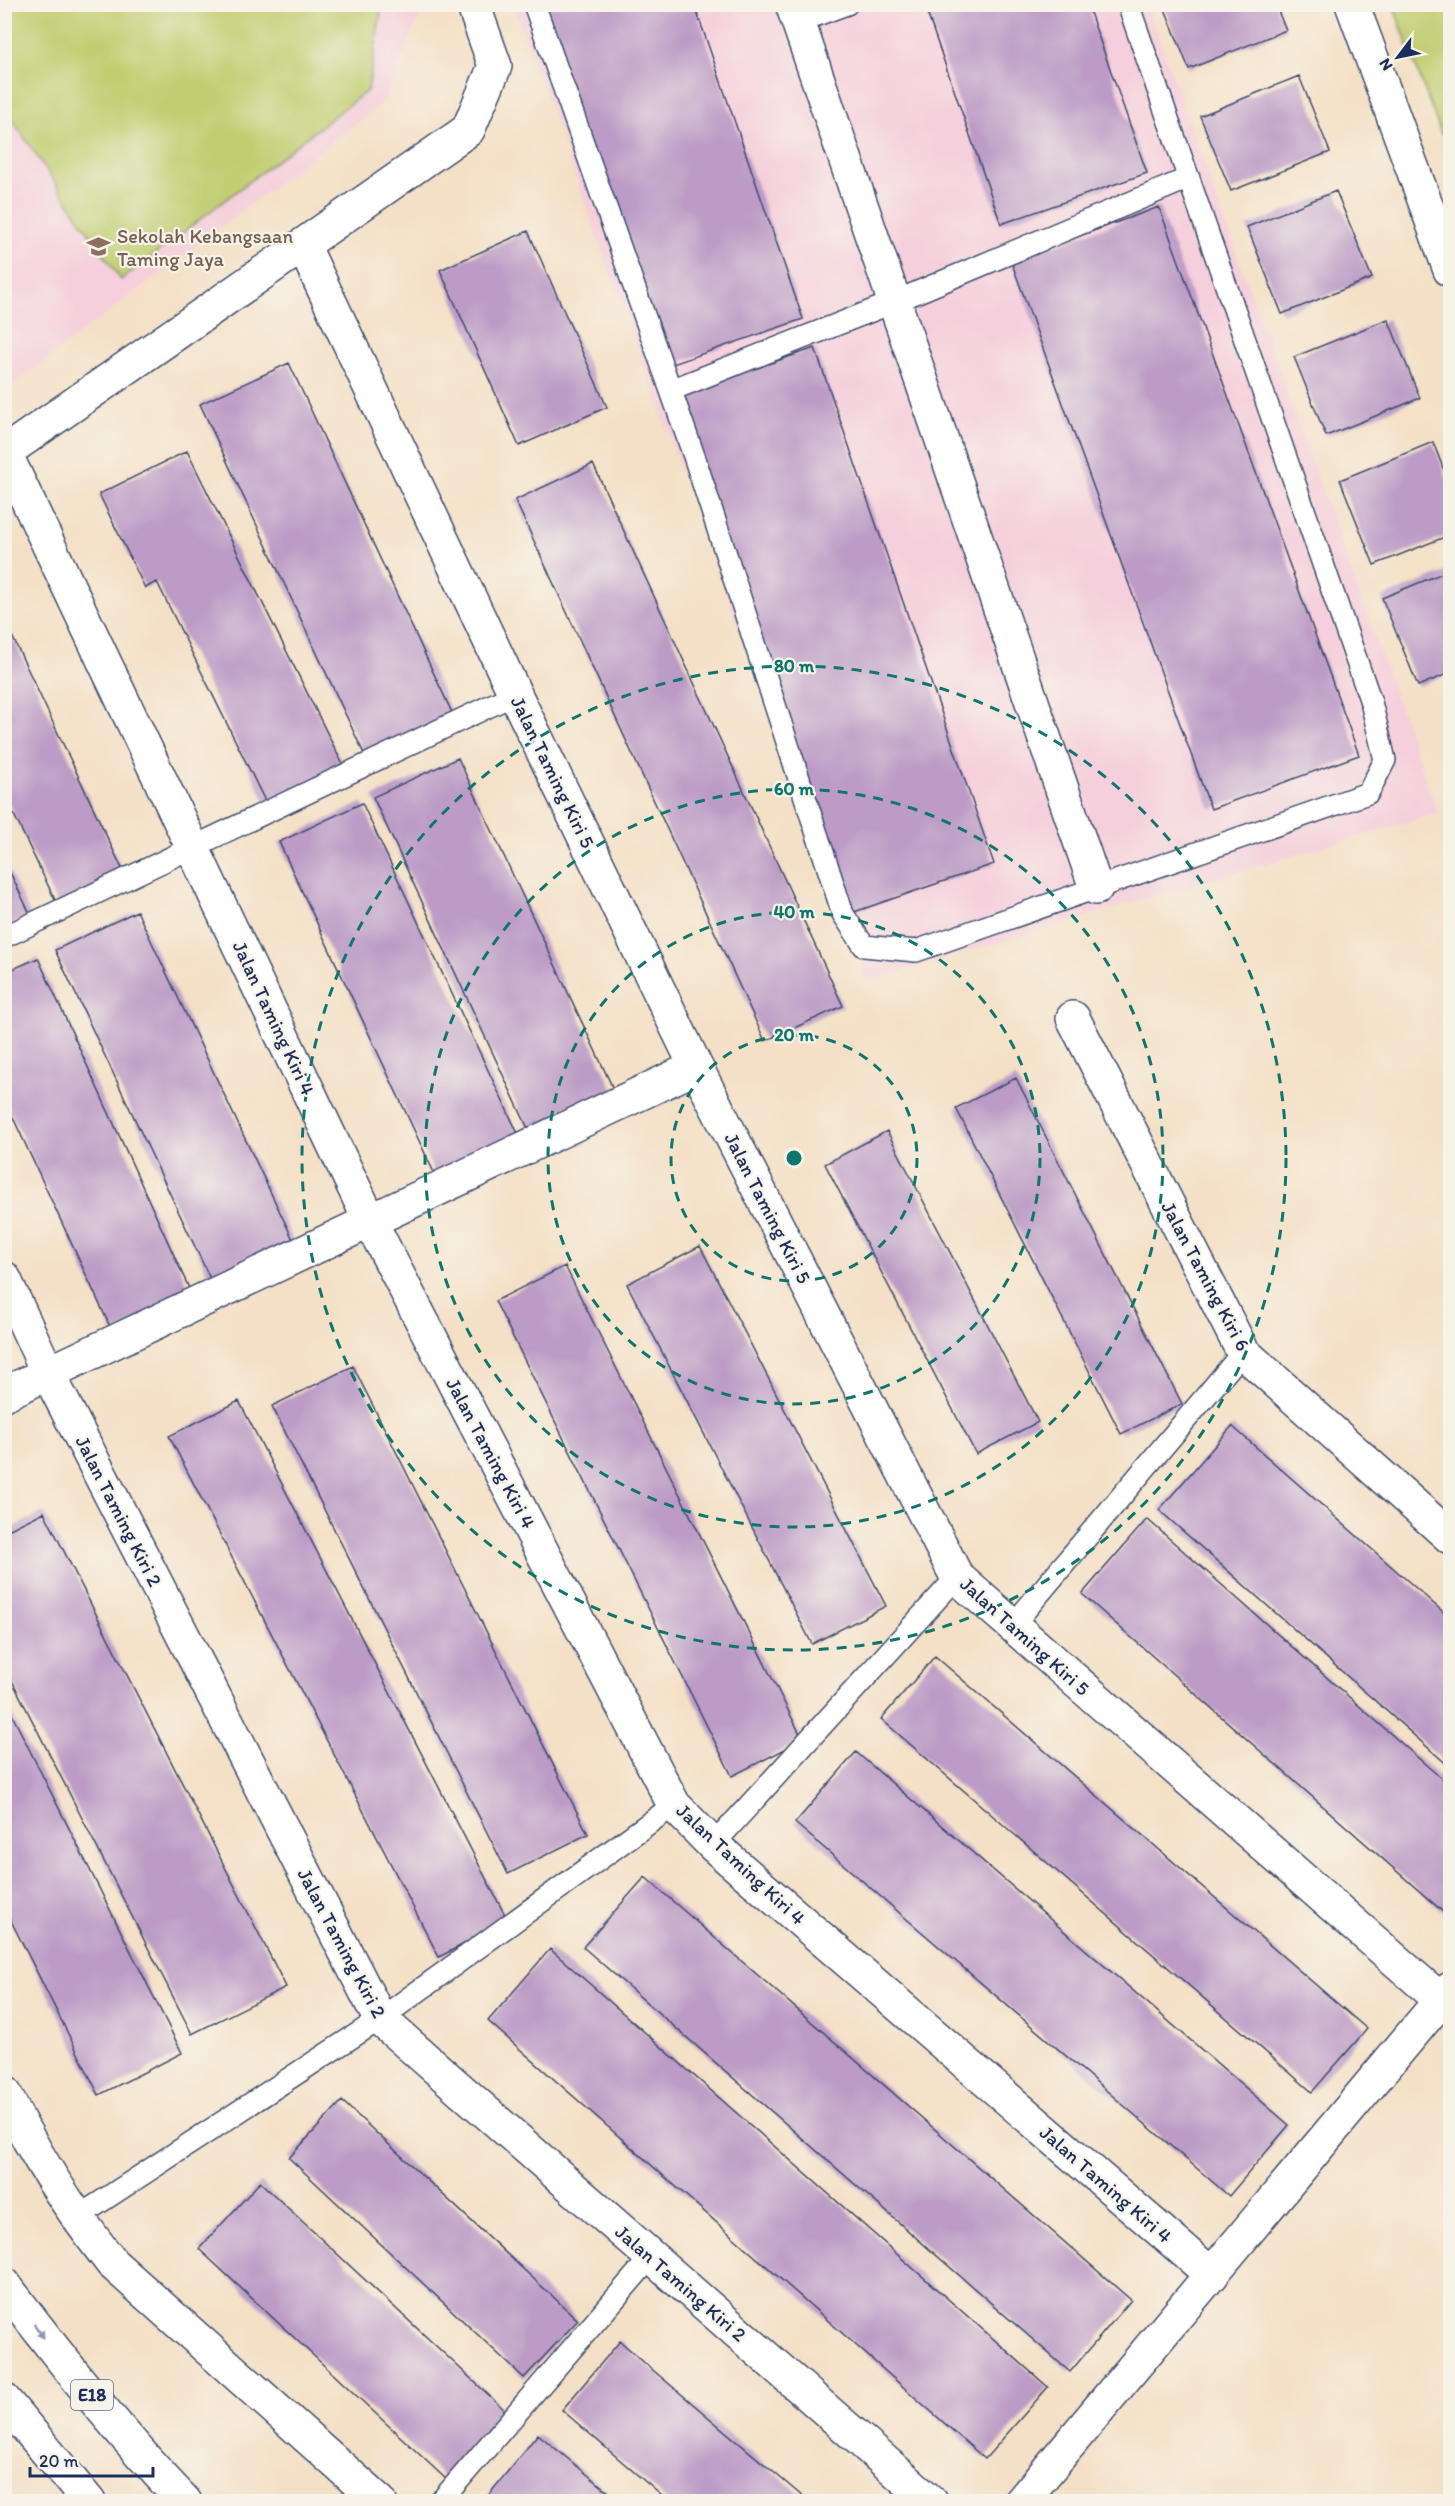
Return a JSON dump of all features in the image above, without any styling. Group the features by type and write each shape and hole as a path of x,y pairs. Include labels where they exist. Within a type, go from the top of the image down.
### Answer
{"main road":[{"path":"5,452 468,130 495,66 473,4"},
{"path":"1352,4 1450,270"},
{"path":"795,13 1096,888"},
{"name":"Jalan Taming Kiri 5","path":"303,245 515,694 696,1067 957,1577 1447,1999"},
{"name":"Jalan Taming Kiri 4","path":"5,452 370,1221 674,1805 713,1845 1212,2275"},
{"name":"Jalan Taming Kiri 6","path":"1073,1018 1243,1352 1450,1537"},
{"path":"4,1394 696,1067"},
{"name":"Jalan Taming Kiri 2","path":"4,1278 48,1373 380,2019 931,2502"},
{"path":"1021,2502 1447,1999"},
{"path":"4,2092 24,2133 76,2218 112,2263 380,2502"},
{"name":"E18","path":"4,2284 45,2340 161,2477 185,2502"},
{"path":"4,2400 89,2502"}],"lane":[{"path":"534,4 671,390 843,914 864,946 916,951 1368,793 1385,760 1371,702 1128,4"},
{"path":"795,13 847,4"},
{"path":"671,390 894,302 1189,178"},
{"path":"4,937 515,694"},
{"path":"1012,1626 1243,1352"},
{"path":"713,1845 957,1577"},
{"path":"76,2218 380,2019 674,1805"},
{"path":"440,2502 651,2257"}],"shaded area":[{"name":"Sekolah Kebangsaan Taming Jaya","path":"5,5 420,5 422,10 383,103 5,391"},
{"path":"513,5 1147,5 1438,813 867,981"}],"green space":[{"name":"Sekolah Kebangsaan Taming Jaya","path":"4,5 382,5 368,90 121,280 5,109"},
{"path":"1393,5 1450,5 1450,130 1441,134"}],"building":[{"path":"538,4 694,4 803,319 664,367"},
{"path":"924,4 1087,4 1147,173 1001,224"},
{"path":"1163,4 1275,4 1286,30 1189,69"},
{"path":"1299,76 1330,152 1231,191 1200,116"},
{"path":"1336,191 1372,278 1282,314 1247,227"},
{"path":"1159,207 1359,755 1211,809 1011,261"},
{"path":"528,231 607,407 519,446 440,270"},
{"path":"1388,319 1420,398 1326,436 1294,357"},
{"path":"815,348 994,864 854,912 675,396"},
{"path":"289,363 454,717 366,758 200,404"},
{"path":"1433,442 1450,486 1450,535 1374,565 1340,480"},
{"path":"187,451 344,767 267,805 157,582 145,588 99,494"},
{"path":"593,464 843,1006 765,1041 515,500"},
{"path":"1450,570 1450,673 1418,686 1382,598"},
{"path":"4,619 125,875 58,906 4,794"},
{"path":"458,758 617,1097 532,1137 373,797"},
{"path":"362,803 521,1140 437,1179 279,842"},
{"path":"4,860 31,916 4,928"},
{"path":"137,911 297,1248 214,1287 55,950"},
{"path":"38,958 193,1297 113,1333 4,1098 4,973"},
{"path":"1016,1078 1182,1404 1121,1434 956,1108"},
{"path":"887,1131 1038,1422 976,1454 825,1164"},
{"path":"700,1246 886,1606 812,1644 627,1284"},
{"path":"565,1266 803,1740 732,1776 495,1301"},
{"path":"353,1366 588,1834 508,1874 272,1406"},
{"path":"239,1401 508,1921 439,1957 169,1436"},
{"path":"1232,1426 1450,1618 1450,1767 1159,1510"},
{"path":"44,1512 286,1987 192,2034 4,1665 4,1532"},
{"path":"1147,1519 1450,1786 1450,1918 1082,1594"},
{"path":"935,1656 1367,2029 1312,2092 881,1719"},
{"path":"4,1699 182,2053 99,2095 4,1907"},
{"path":"856,1752 1289,2125 1229,2196 795,1823"},
{"path":"645,1877 1131,2300 1070,2372 583,1947"},
{"path":"550,1949 1048,2387 985,2459 488,2021"},
{"path":"342,2101 578,2320 524,2378 289,2158"},
{"path":"260,2182 509,2414 447,2480 199,2249"},
{"path":"620,2341 809,2502 669,2502 562,2410"},
{"path":"538,2434 567,2458 621,2502 483,2502"}],"place":[{"name":"Sekolah Kebangsaan Taming Jaya","path":"99,247"}]}
